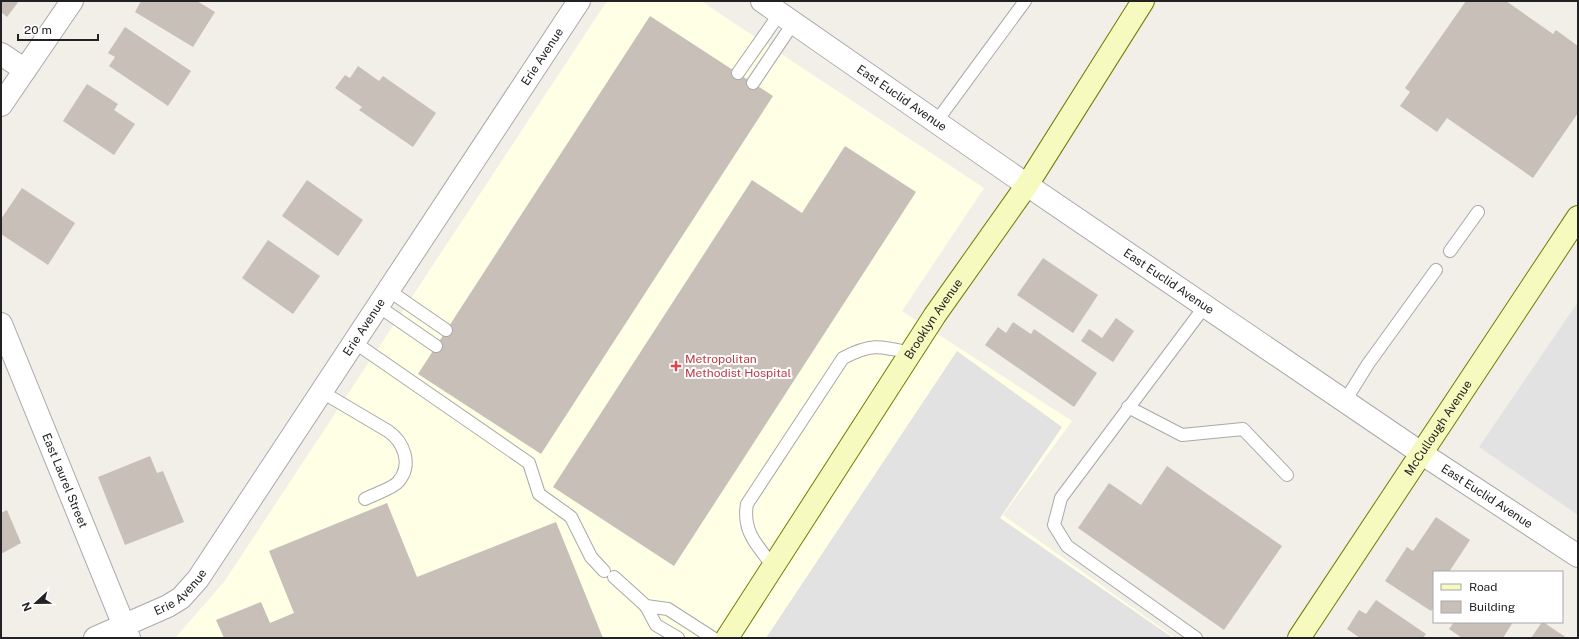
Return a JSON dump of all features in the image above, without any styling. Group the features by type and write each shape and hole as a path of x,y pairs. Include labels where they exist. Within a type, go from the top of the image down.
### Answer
{"main road":[{"name":"Brooklyn Avenue","path":"727,638 911,352 1027,185 1143,1"},
{"name":"McCullough Avenue","path":"1299,638 1578,218"}],"street":[{"path":"1,105 72,1"},
{"name":"Erie Avenue","path":"95,638 126,632 181,598 198,579 579,1"},
{"name":"East Euclid Avenue","path":"762,1 1027,185 1421,453 1578,556"},
{"path":"1,54 25,70"},
{"name":"East Laurel Street","path":"1,324 126,632"}],"lane":[{"path":"936,122 1025,1"},
{"path":"738,73 787,18"},
{"path":"753,83 787,18"},
{"path":"1450,251 1478,212"},
{"path":"1345,401 1368,364 1436,270"},
{"path":"383,298 446,330"},
{"path":"383,298 436,346"},
{"path":"1196,638 1066,546 1054,525 1061,498 1205,306"},
{"path":"354,342 529,463 539,494 571,516 591,557 646,606 656,625 678,638"},
{"path":"773,566 749,534 745,516 747,504 842,358 861,349 880,346 911,352"},
{"path":"322,392 397,437 403,447 405,458 404,470 398,483 365,499"},
{"path":"1128,407 1182,435 1243,429 1287,475"},
{"path":"646,606 668,609 713,638"}],"shaded area":[{"name":"Metropolitan Methodist Hospital","path":"607,1 701,1 984,188 902,311 1072,421 1003,515 1175,638 175,638 224,582"},
{"path":"1578,302 1578,515 1479,447"},
{"path":"957,351 1062,427 1000,518 1173,638 766,638"}],"building":[{"path":"1,1 19,1 7,17 1,12"},
{"path":"141,1 197,1 215,12 193,47 135,12"},
{"path":"1466,1 1506,1 1553,34 1556,30 1578,46 1578,113 1533,178 1447,118 1437,132 1400,106 1410,92 1405,88"},
{"path":"650,16 773,96 541,454 418,374"},
{"path":"125,27 191,71 168,106 109,66 115,57 108,53"},
{"path":"358,66 379,81 383,76 436,113 413,147 359,110 362,107 335,88 345,75 350,78"},
{"path":"87,84 118,104 114,110 135,124 114,155 63,121"},
{"path":"845,146 916,192 674,566 553,487 752,180 802,213"},
{"path":"307,180 363,220 338,256 282,216"},
{"path":"22,188 75,223 48,265 1,234 1,219"},
{"path":"268,240 320,276 293,314 242,278"},
{"path":"1043,258 1098,295 1073,333 1017,295"},
{"path":"1116,318 1134,331 1113,362 1081,341 1089,329 1102,338"},
{"path":"1013,322 1031,334 1034,329 1097,373 1074,407 985,345 998,327 1006,333"},
{"path":"150,456 157,473 163,471 184,522 125,545 98,477"},
{"path":"1167,466 1282,546 1224,630 1078,528 1109,483 1141,505"},
{"path":"387,503 417,577 556,522 603,638 224,638 216,620 261,602 270,623 294,613 269,551"},
{"path":"7,510 21,543 1,554 1,513"},
{"path":"1436,517 1470,540 1450,571 1433,571 1433,608 1431,611 1385,581 1407,547 1413,551"},
{"path":"1376,600 1426,634 1423,638 1360,638 1347,629 1359,610 1366,614"},
{"path":"1453,623 1512,623 1503,638 1462,638 1449,629"},
{"path":"1541,623 1544,623 1567,638 1531,638"}],"place":[{"name":"Metropolitan Methodist Hospital","path":"676,366"}]}
